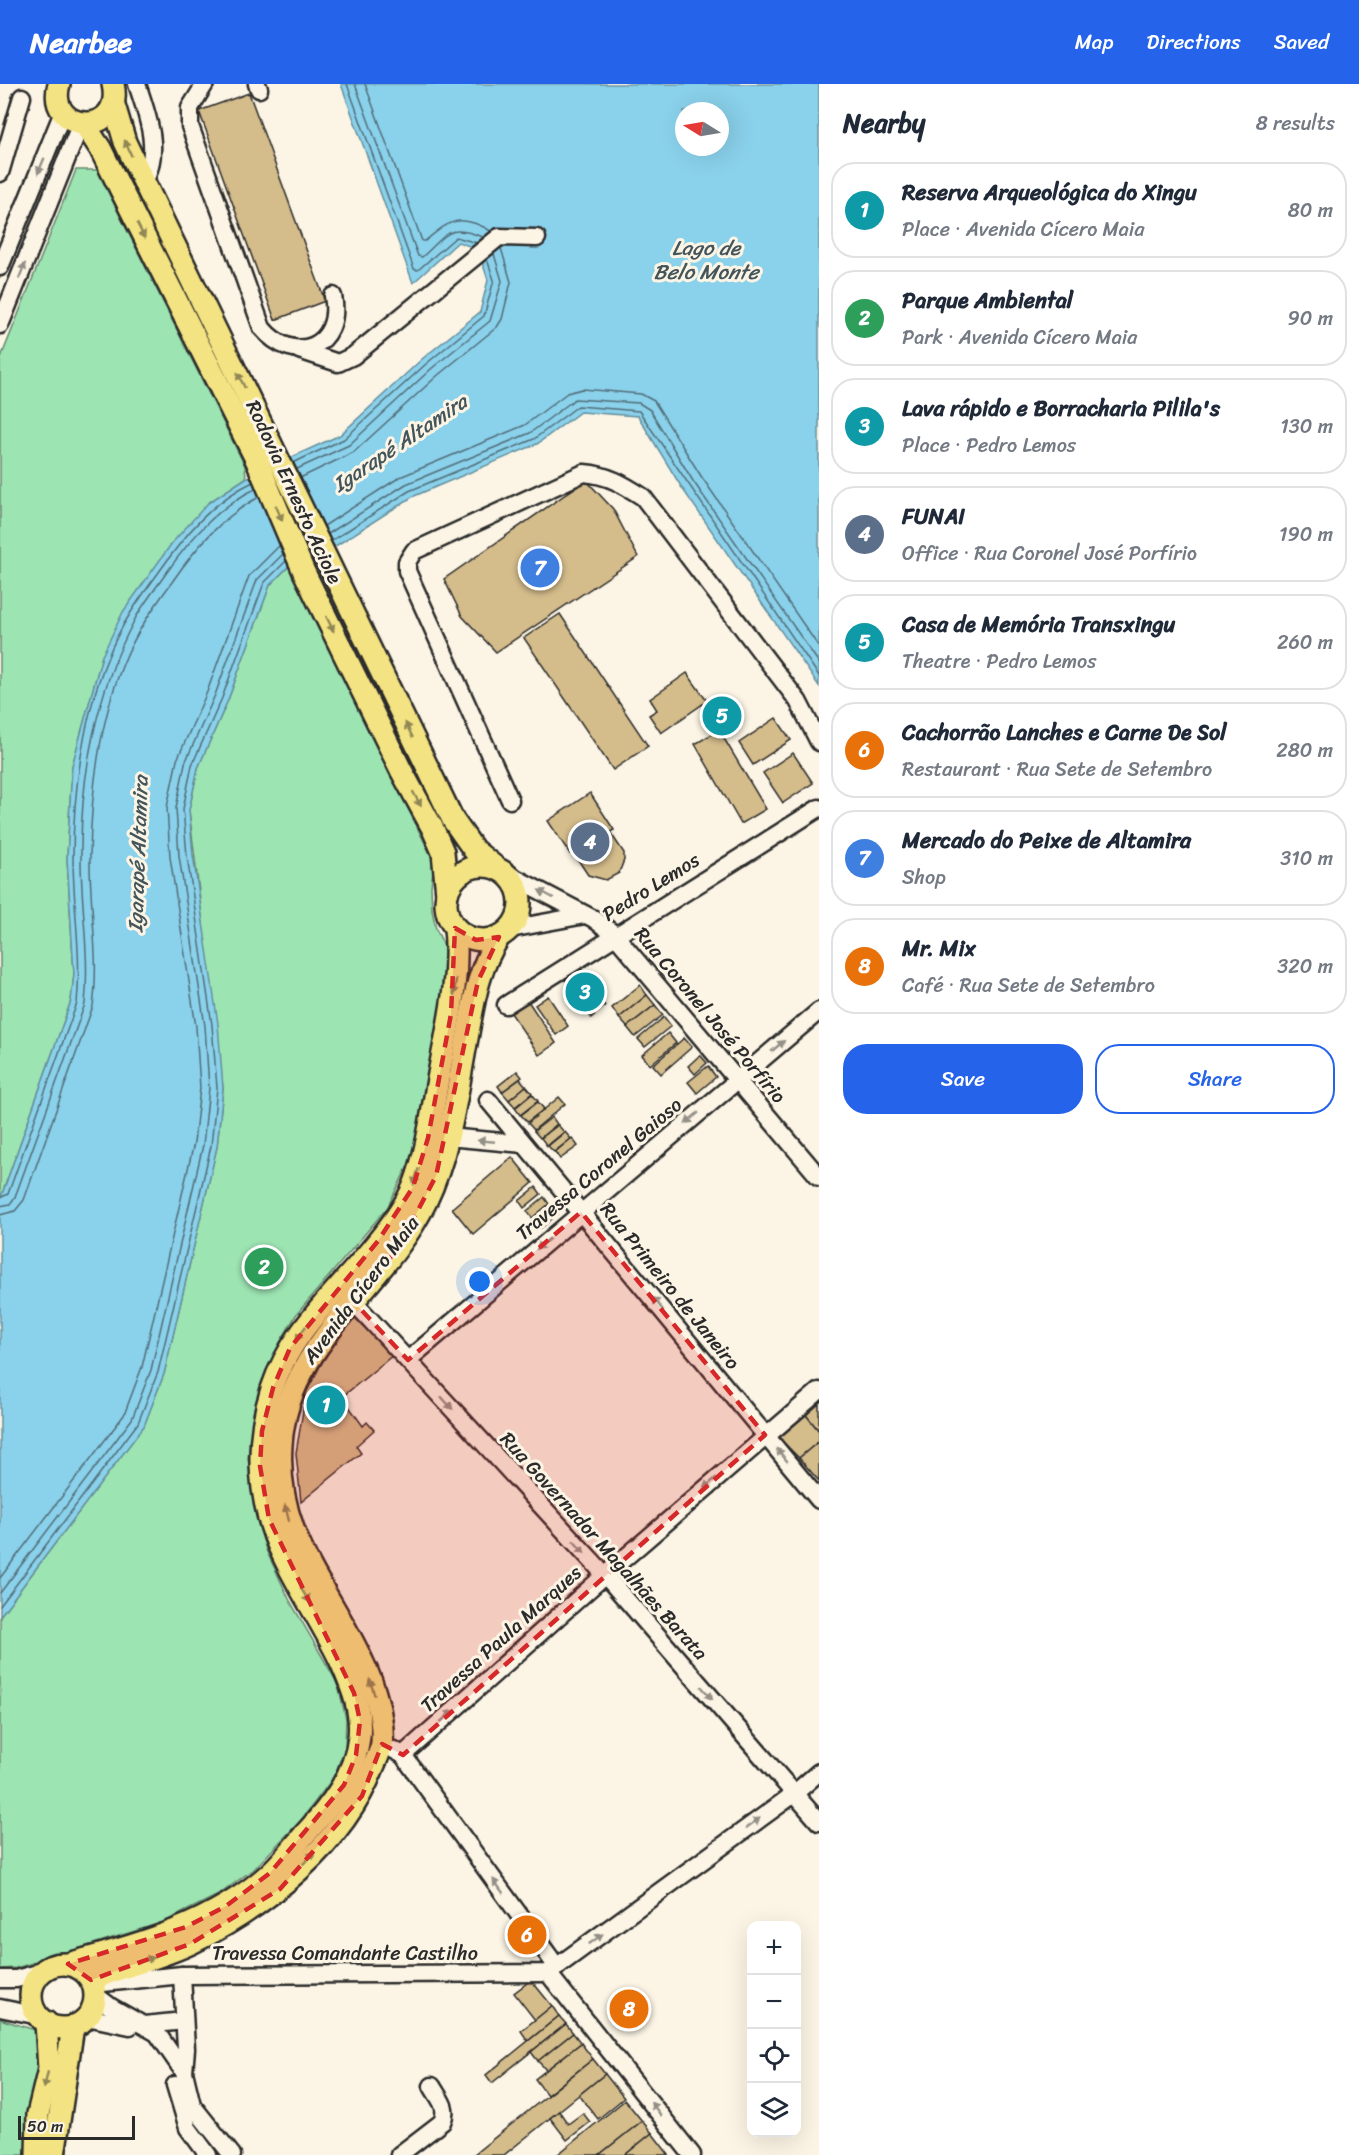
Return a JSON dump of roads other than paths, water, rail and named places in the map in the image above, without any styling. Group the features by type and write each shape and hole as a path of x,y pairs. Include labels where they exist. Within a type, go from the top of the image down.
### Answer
{"main road":[{"path":"59,84 57,100 76,120 102,119 114,94"},
{"name":"Rodovia Ernesto Aciole","path":"114,94 125,142 453,820 474,850 500,870"},
{"name":"Rodovia Ernesto Aciole","path":"76,120 100,148 256,459 304,572 401,770 433,829 443,852 447,894"},
{"path":"471,867 500,870 519,894 517,918 505,933 476,940 455,928 448,918 447,894 460,873 471,867"},
{"name":"Avenida Cícero Maia","path":"68,1964 186,1927 226,1906 270,1873 344,1785 359,1739 360,1721 354,1693 336,1652 282,1554 269,1520 260,1466 262,1431 273,1388 290,1348 315,1314 378,1241 413,1187 428,1138 451,1014 458,953 455,928"},
{"name":"Avenida Cícero Maia","path":"93,1986 190,1944 234,1921 279,1889 326,1841 362,1796 382,1744 374,1692 363,1662 304,1558 286,1511 280,1447 289,1396 310,1355 397,1250 413,1225 436,1176 448,1137 478,981 490,950 505,933"},
{"path":"37,2155 38,2114 49,2069 42,2019 34,2007 32,1988 42,1972 54,1965 68,1964 81,1969 93,1986 80,2021 54,2155"},
{"path":"42,2019 54,2026 80,2021"}],"street":[{"path":"137,84 154,148 152,166 144,182"},
{"path":"204,84 190,108 190,126 262,328 282,346 338,363 353,356 499,237 537,238"},
{"path":"0,173 22,97"},
{"path":"0,267 76,120"},
{"path":"0,325 76,120"},
{"path":"296,349 314,347 327,336 334,324 336,310 333,296"},
{"path":"510,800 407,571 407,562 414,551 584,472 620,481 643,497 798,701 819,742"},
{"name":"Pedro Lemos","path":"506,1005 614,934 819,808"},
{"name":"Rua Coronel José Porfírio","path":"500,870 585,915 614,934 819,1177"},
{"path":"505,933 585,915"},
{"name":"Travessa Coronel Gaioso","path":"408,1360 819,1011"},
{"name":"Rua Primeiro de Janeiro","path":"488,1100 819,1500"},
{"path":"448,1137 524,1144"},
{"name":"Rua Governador Magalhães Barata","path":"353,1301 605,1575 819,1822"},
{"name":"Travessa Paula Marques","path":"403,1755 765,1435 819,1391"},
{"path":"382,1744 403,1755 553,1970 692,2155"},
{"path":"553,1970 794,1794 819,1772"},
{"name":"Travessa Comandante Castilho","path":"93,1986 182,1975 553,1970"},
{"path":"0,1979 16,1980 42,1972"},
{"path":"182,1975 186,2049 184,2072 192,2105 232,2155"},
{"path":"93,1986 111,2007 145,2025 161,2039 184,2072"},
{"path":"0,2008 42,2019"},
{"path":"80,2021 125,2024 153,2043 166,2057 188,2128 208,2155"},
{"path":"145,2025 184,2021"},
{"path":"399,2155 442,2122 444,2107 432,2086"}],"water":[{"path":"341,84 819,84 819,686 682,488 638,416 580,412 537,444 412,497 337,545 290,565 270,585 228,700 198,768 189,810 193,855 218,1024 223,1088 217,1147 164,1374 144,1426 0,1616 0,1200 71,1001 74,974 67,858 72,766 102,656 123,612 172,543 208,503 246,478 340,435 422,359 480,312 488,280 478,249 458,242 413,283"}],"place":[{"name":"Mercado do Peixe de Altamira","path":"540,568"},
{"name":"Casa de Memória Transxingu","path":"722,716"},
{"name":"FUNAI","path":"590,842"},
{"name":"Lava rápido e Borracharia Pilila's","path":"585,992"},
{"name":"Parque Ambiental","path":"264,1267"},
{"name":"Reserva Arqueológica do Xingu","path":"326,1405"},
{"name":"Cachorrão Lanches e Carne De Sol","path":"527,1935"},
{"name":"Mr. Mix","path":"629,2009"}],"water label":[{"name":"Lago de Belo Monte","path":"706,260"},
{"name":"Igarapé Altamira","path":"400,443"},
{"name":"Igarapé Altamira","path":"138,854"}]}
